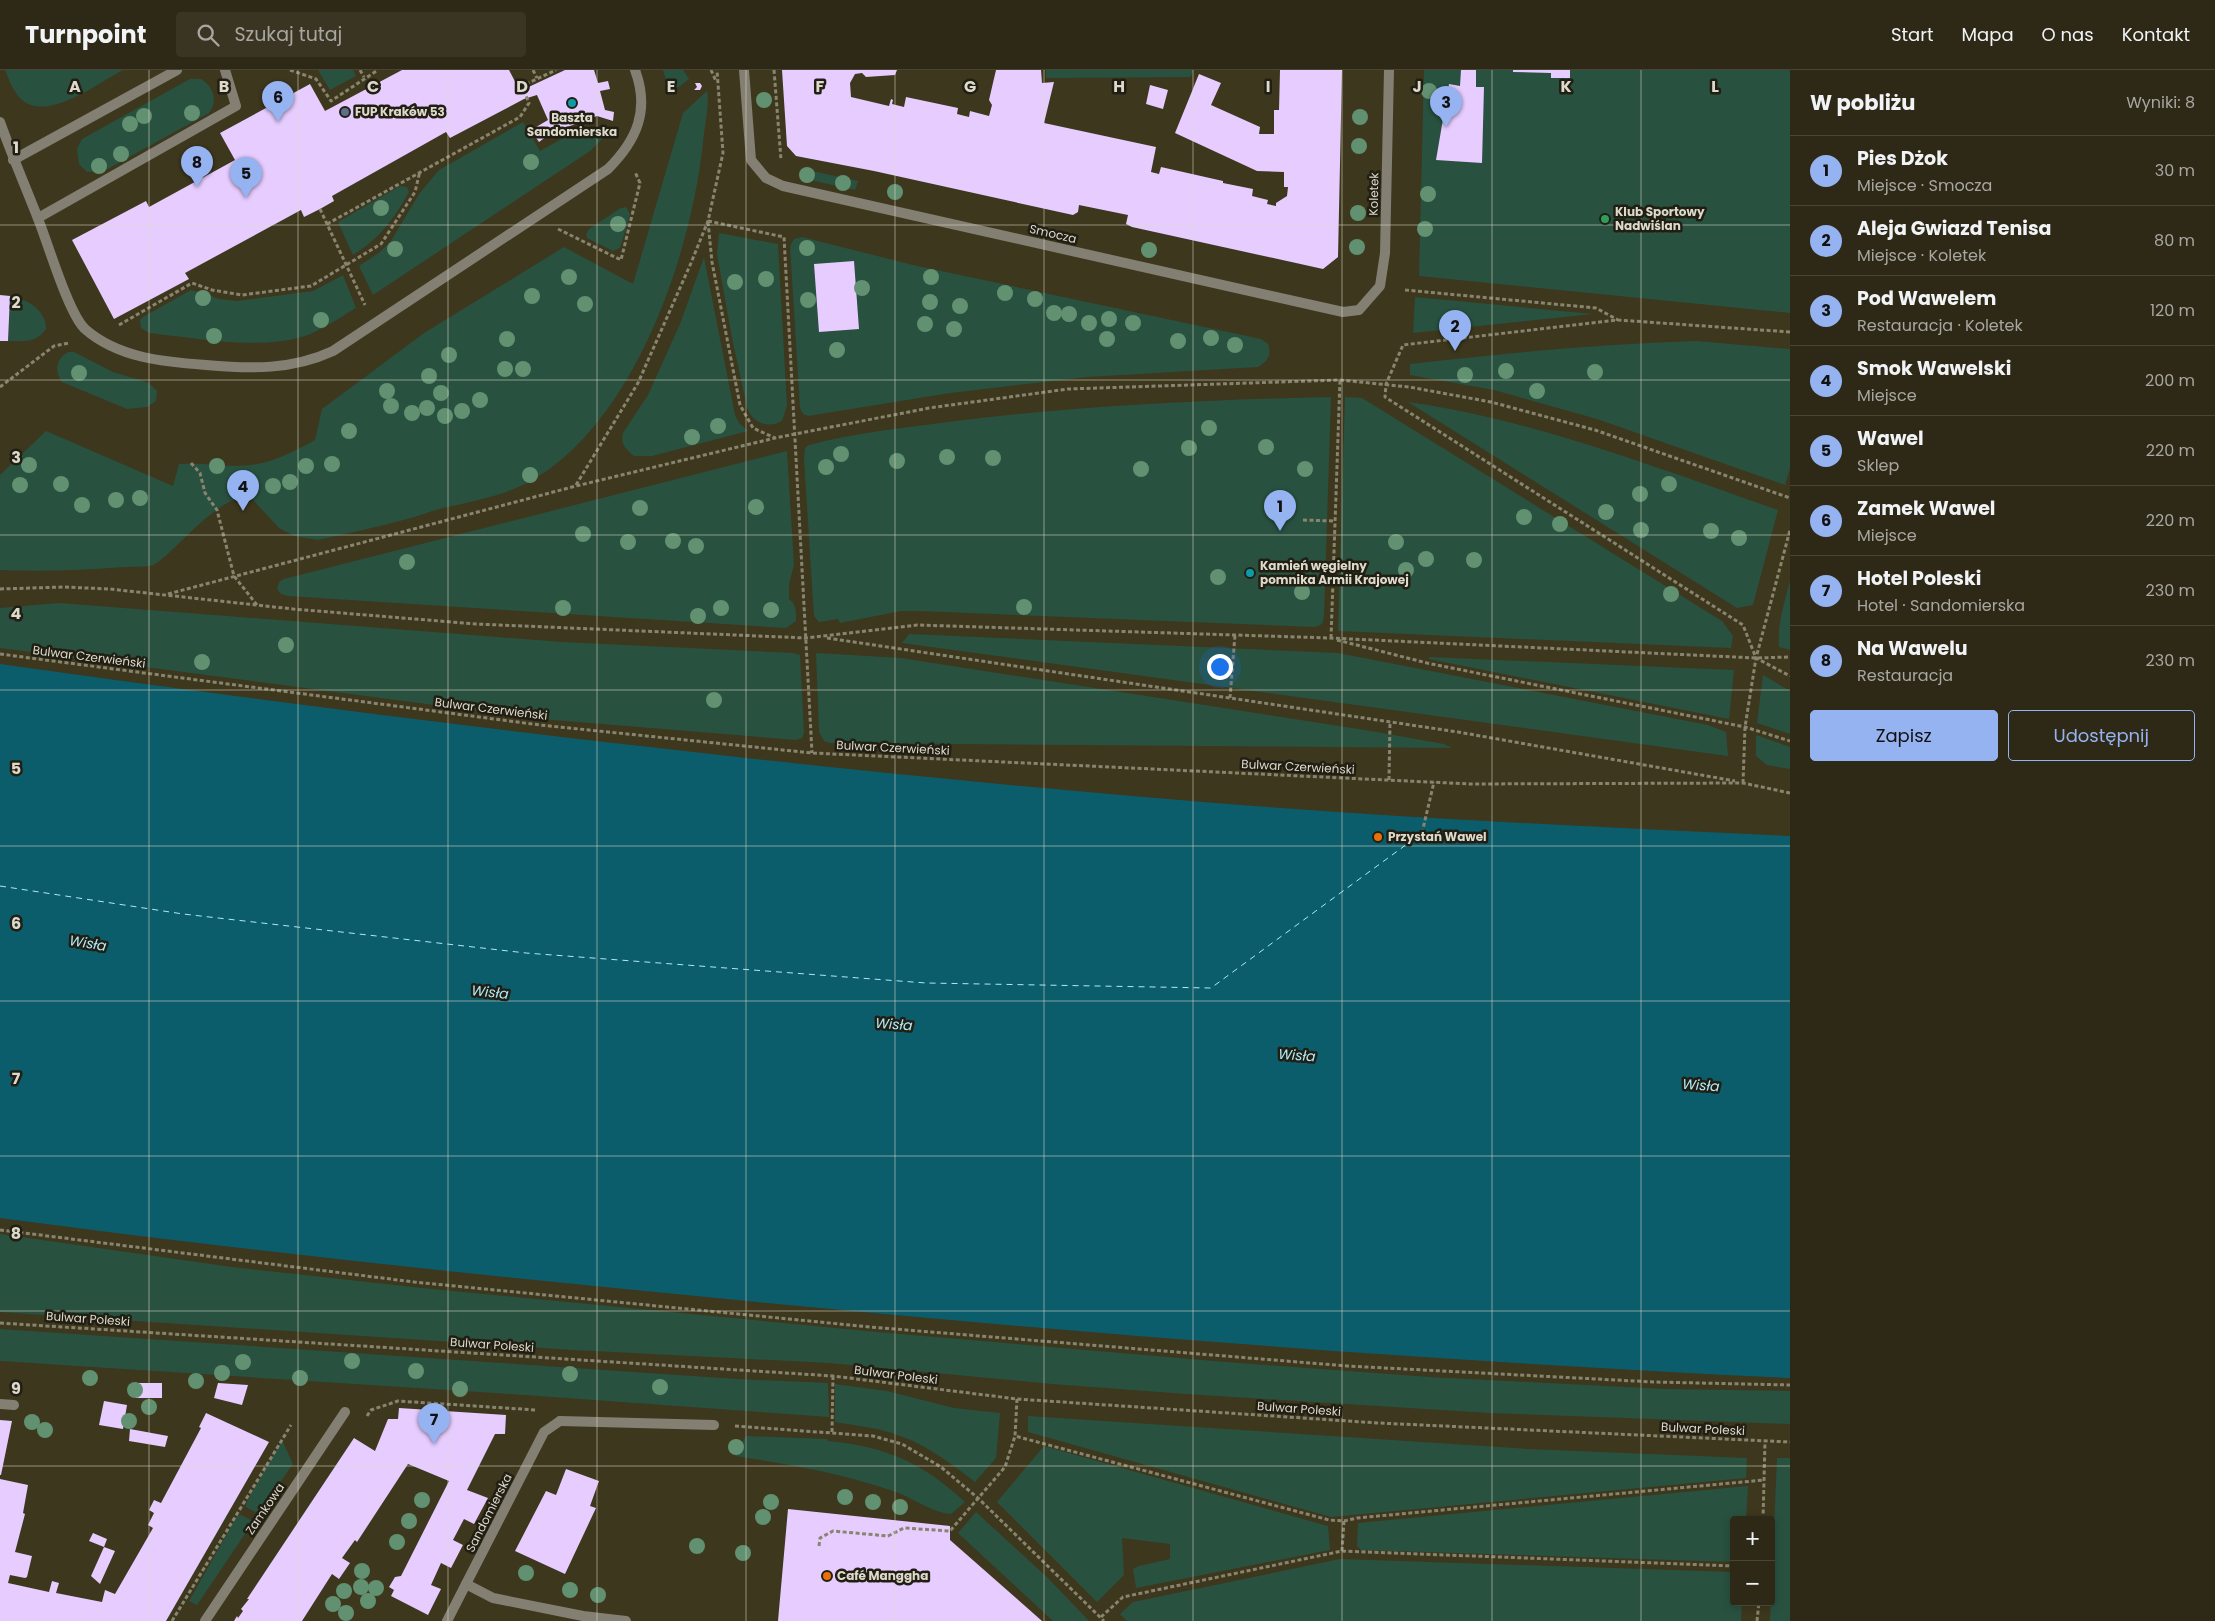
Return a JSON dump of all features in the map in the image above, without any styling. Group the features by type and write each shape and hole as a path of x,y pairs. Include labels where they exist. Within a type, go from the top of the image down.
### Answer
{"street":[{"path":"13,160 177,70"},
{"path":"38,218 236,106 225,70"},
{"path":"0,122 72,310 83,327 116,349 155,360 224,367 261,368 312,360 333,350 608,169 626,148 638,127 642,111 640,82 635,70"},
{"name":"Smocza","path":"744,70 751,160 766,178 783,186 1343,312 1359,310"},
{"name":"Koletek","path":"1359,310 1380,286 1386,253 1389,70"},
{"path":"0,1404 14,1405"},
{"name":"Zamkowa","path":"205,1621 345,1412"},
{"name":"Sandomierska","path":"447,1621 544,1432 560,1421 714,1425"},
{"path":"466,1584 493,1598 583,1616 626,1621"}],"path":[{"path":"290,70 316,79 331,101 364,77 378,70"},
{"path":"360,70 364,77"},
{"path":"533,70 537,78"},
{"path":"327,224 520,117 529,103 522,86 556,70"},
{"path":"710,70 718,84"},
{"path":"576,486 638,383 692,263 708,221 723,153 717,70"},
{"path":"774,70 781,160"},
{"path":"535,218 621,260 640,184 626,148"},
{"path":"0,387 54,346 97,338 192,283 212,290 242,295 311,286 381,244 415,192 420,171"},
{"path":"320,209 374,324"},
{"path":"708,221 784,237 812,753"},
{"path":"708,221 712,262 740,405 754,428 775,438"},
{"path":"1406,290 1596,308 1618,320"},
{"path":"1790,332 1618,320 1403,345 1386,384 1384,398 1743,625 1756,658 1790,676"},
{"path":"1330,638 1340,380"},
{"path":"165,595 576,486 775,438 929,408 1068,389 1340,380 1386,384 1491,402 1595,430 1790,498"},
{"path":"191,463 200,473 205,493 217,510 234,576 258,605"},
{"path":"1304,520 1334,521"},
{"path":"822,638 1390,722 1743,783 1745,727 1756,658 1790,530"},
{"path":"0,589 63,587 476,624 806,638 822,638 917,625 1330,638 1756,658 1790,657"},
{"path":"1230,698 1235,635"},
{"path":"1330,638 1427,663 1745,727 1790,741"},
{"name":"Bulwar Czerwieński","path":"0,654 540,725 812,753 1471,784 1743,783 1790,793"},
{"path":"1389,780 1390,722"},
{"path":"1422,833 1434,782"},
{"path":"0,1230 414,1282 890,1328 1347,1366 1654,1382 1790,1385"},
{"name":"Bulwar Poleski","path":"0,1323 833,1376 1018,1398 1378,1423 1790,1442"},
{"path":"832,1432 833,1376"},
{"path":"819,1546 820,1538 833,1531 888,1536 904,1528 950,1530 1005,1467 1015,1436 1018,1398"},
{"path":"371,1410 398,1401 544,1410"},
{"path":"172,1621 291,1425"},
{"path":"714,1425 873,1436 902,1444 941,1466 979,1499 1104,1621"},
{"path":"1015,1436 1329,1520 1344,1521 1357,1518 1764,1480"},
{"path":"1763,1516 1765,1441"},
{"path":"1342,1552 1344,1521"},
{"path":"1101,1617 1124,1597 1342,1552 1730,1566"},
{"path":"1757,1621 1759,1606"}],"green space":[{"path":"5,70 123,70 87,91 59,104 33,106 19,97"},
{"path":"318,70 353,70 356,76 330,90"},
{"path":"663,70 683,70 689,79 679,87 669,89"},
{"path":"1046,70 1194,70 1190,77 1046,78"},
{"name":"Klub Sportowy Nadwiślan","path":"1424,70 1790,70 1790,313 1419,276"},
{"path":"190,79 201,79 212,90 214,99 209,113 104,171 87,172 79,164 77,149 82,139"},
{"path":"707,91 703,143 686,234 671,282 652,329 630,374 603,416 571,451 536,478 514,489 491,497 443,508 385,525 318,540 294,536 279,528 253,500 242,498 229,502 216,510 165,557 152,565 63,570 0,570 0,475 46,431 173,486 179,464 194,463 237,466 258,464 287,454 315,440 322,409 424,333 564,247 633,284 683,113"},
{"path":"523,122 540,151 581,131 607,128 601,140 590,151 373,295 359,266 380,252 391,241 419,194 439,170"},
{"path":"803,169 858,181 855,190 801,178"},
{"path":"400,186 407,187 409,192 398,211 379,235 353,255 338,222"},
{"path":"625,207 630,215 620,248 613,251 587,238 586,235 589,229"},
{"path":"719,233 778,244 787,406 782,421 777,423 766,424 757,421 749,413 747,407 717,254"},
{"path":"802,237 913,265 1261,339 1268,344 1269,355 1267,360 1258,367 1087,377 950,393 808,416 803,414 800,408 790,246 794,239"},
{"path":"704,257 735,415 739,423 748,431 652,456 634,456 626,449 623,443 623,433 648,395 680,324"},
{"path":"343,275 356,308 323,328 302,337 264,343 226,342 149,333 141,328 140,320 143,317 191,290 219,299 237,301 313,291"},
{"path":"10,296 23,299 39,311 45,322 46,329 42,334 30,340 8,341"},
{"path":"1415,297 1593,314 1413,333"},
{"path":"1696,341 1790,349 1790,468 1785,485 1597,419 1494,390 1410,375 1410,364 1624,344"},
{"path":"68,352 74,352 113,372 149,383 157,391 156,401 147,407 127,409 62,382 57,370 61,358"},
{"path":"1331,397 1324,616 1323,622 1319,626 920,611 901,611 840,623 838,619 819,622 814,616 804,459 805,448 809,445 843,437 995,416 1187,402"},
{"path":"1345,397 1362,398 1722,621 1733,636 1731,648 1338,631"},
{"path":"1408,402 1455,410 1549,433 1641,462 1778,510 1753,605 1737,608"},
{"path":"787,451 794,565 789,584 789,599 795,606 796,621 786,628 288,596 281,594 277,589 279,582 284,579"},
{"path":"1790,581 1790,650 1779,647 1779,630 1781,614"},
{"path":"59,603 562,642 793,653 800,655 804,733 802,738 796,740 541,719 0,648 0,608"},
{"path":"909,634 1338,653 1708,725 1726,732 1728,756 902,643"},
{"path":"816,653 901,658 1371,731 1444,744 1452,748 830,743 824,741 819,732"},
{"path":"1429,657 1734,670 1729,719 1429,659"},
{"path":"1763,675 1790,691 1790,734 1757,723"},
{"path":"1756,735 1790,747 1790,769 1767,765 1756,756"},
{"path":"0,1234 232,1267 422,1288 877,1332 1226,1362 1430,1377 1666,1389 1790,1391 1790,1424 1489,1413 1052,1384 829,1363 574,1350 0,1312"},
{"path":"0,1329 737,1379 828,1383 829,1417 511,1394 0,1361"},
{"path":"835,1384 887,1391 954,1408 1000,1413 996,1458 975,1482 941,1457 913,1441 878,1429 835,1422"},
{"path":"1028,1416 1528,1449 1747,1458 1746,1478 1331,1517 1028,1432"},
{"path":"746,1436 827,1439 828,1441 849,1443 885,1452 918,1467 934,1477 965,1502 951,1514 943,1513 898,1493 871,1484 833,1474 735,1456"},
{"path":"282,1440 293,1464 260,1511 255,1512 246,1507 246,1503"},
{"path":"1044,1446 1328,1526 1330,1550 1136,1588 1133,1569 1170,1559 1170,1544 1122,1538 1124,1575 1097,1602 997,1502"},
{"path":"1777,1458 1790,1458 1790,1621 1770,1621 1771,1606 1775,1606 1775,1516"},
{"path":"1748,1486 1746,1516 1730,1516 1730,1562 1361,1550 1357,1546 1358,1523"},
{"path":"976,1512 1048,1578 1089,1621 1053,1621 958,1533"},
{"path":"241,1515 251,1520 251,1525 197,1605 189,1601 237,1516"},
{"path":"1340,1559 1730,1572 1730,1606 1742,1606 1741,1621 1127,1621 1120,1614 1133,1602"}],"water":[{"name":"Wisła","path":"0,664 300,705 601,742 1052,789 1350,813 1790,836 1790,1378 1391,1355 993,1324 454,1272 272,1252 0,1218"}],"building":[{"path":"402,70 509,70 520,91 565,70 594,70 598,83 608,81 610,89 600,91 605,110 614,112 613,121 597,116 551,133 539,142 531,130 548,120 537,95 524,99 450,138 446,132 332,196 334,201 320,209 304,217 301,210 185,273 189,279 114,319 72,240 146,201 149,207 235,160 220,133 310,84 325,111"},
{"path":"782,70 897,70 895,75 866,77 862,73 855,74 850,83 851,97 889,106 891,99 893,100 892,104 904,107 906,97 958,108 957,114 969,117 970,111 989,116 992,105 989,100 996,70 1041,70 1042,83 1054,82 1044,123 1156,147 1151,172 1159,174 1161,167 1253,189 1252,196 1268,200 1267,204 1276,206 1276,203 1287,196 1288,187 1284,187 1284,172 1257,171 1175,133 1199,74 1221,83 1211,105 1260,127 1259,134 1274,134 1274,110 1279,110 1280,70 1342,70 1338,257 1323,269 1132,227 1126,224 1128,215 1079,205 1078,212 1073,215 874,171 796,156 787,146"},
{"path":"1461,70 1476,70 1476,87 1484,87 1482,163 1436,160 1449,84 1460,86"},
{"path":"1513,70 1570,70 1570,78 1551,78 1551,73 1513,72"},
{"path":"695,83 700,83 702,86 700,90 694,90 697,87"},
{"path":"1150,85 1168,90 1163,109 1146,104"},
{"path":"854,261 859,329 819,332 814,264"},
{"path":"0,295 10,296 8,341 0,341"},
{"path":"136,1383 162,1383 162,1398 136,1398"},
{"path":"218,1383 248,1385 242,1405 214,1398"},
{"path":"104,1401 127,1405 123,1429 99,1425"},
{"path":"399,1408 506,1415 505,1434 495,1434 467,1490 488,1498 474,1524 464,1519 453,1540 463,1545 451,1568 441,1563 431,1585 441,1589 428,1615 391,1596 394,1590 389,1587 395,1577 401,1576 449,1481 408,1464 357,1542 355,1540 342,1558 350,1563 339,1579 332,1574 302,1621 234,1621 243,1611 241,1609 249,1599 247,1599 354,1438 375,1451 388,1419 398,1419"},
{"path":"206,1413 269,1442 166,1621 0,1621 0,1479 28,1485 23,1513 25,1514 15,1552 32,1556 27,1577 10,1575 8,1583 49,1592 52,1581 59,1583 56,1593 102,1602 105,1590 115,1594 153,1528 148,1525 154,1513 149,1510 154,1500 161,1503 201,1428 199,1427"},
{"path":"0,1420 12,1421 1,1475 0,1475"},
{"path":"130,1429 168,1436 165,1447 129,1441"},
{"path":"566,1469 599,1481 590,1506 596,1508 565,1574 515,1551 546,1491 556,1495"},
{"path":"788,1509 950,1526 950,1540 1042,1621 778,1621"},
{"path":"93,1533 107,1539 104,1547 89,1541"},
{"path":"104,1547 115,1551 100,1584 91,1576"}],"ferry route":[{"path":"0,886 183,914 526,953 926,983 1211,988 1422,833"}],"place":[{"name":"Baszta Sandomierska","path":"572,103"},
{"name":"FUP Kraków 53","path":"345,112"},
{"name":"Zamek Wawel","path":"278,122"},
{"name":"Pod Wawelem","path":"1446,127"},
{"name":"Na Wawelu","path":"197,187"},
{"name":"Wawel","path":"246,198"},
{"name":"Klub Sportowy Nadwiślan","path":"1605,219"},
{"name":"Aleja Gwiazd Tenisa","path":"1455,351"},
{"name":"Smok Wawelski","path":"243,511"},
{"name":"Pies Dżok","path":"1280,531"},
{"name":"Kamień węgielny pomnika Armii Krajowej","path":"1250,573"},
{"name":"Przystań Wawel","path":"1378,837"},
{"name":"Hotel Poleski","path":"434,1444"},
{"name":"Café Manggha","path":"827,1576"}]}
